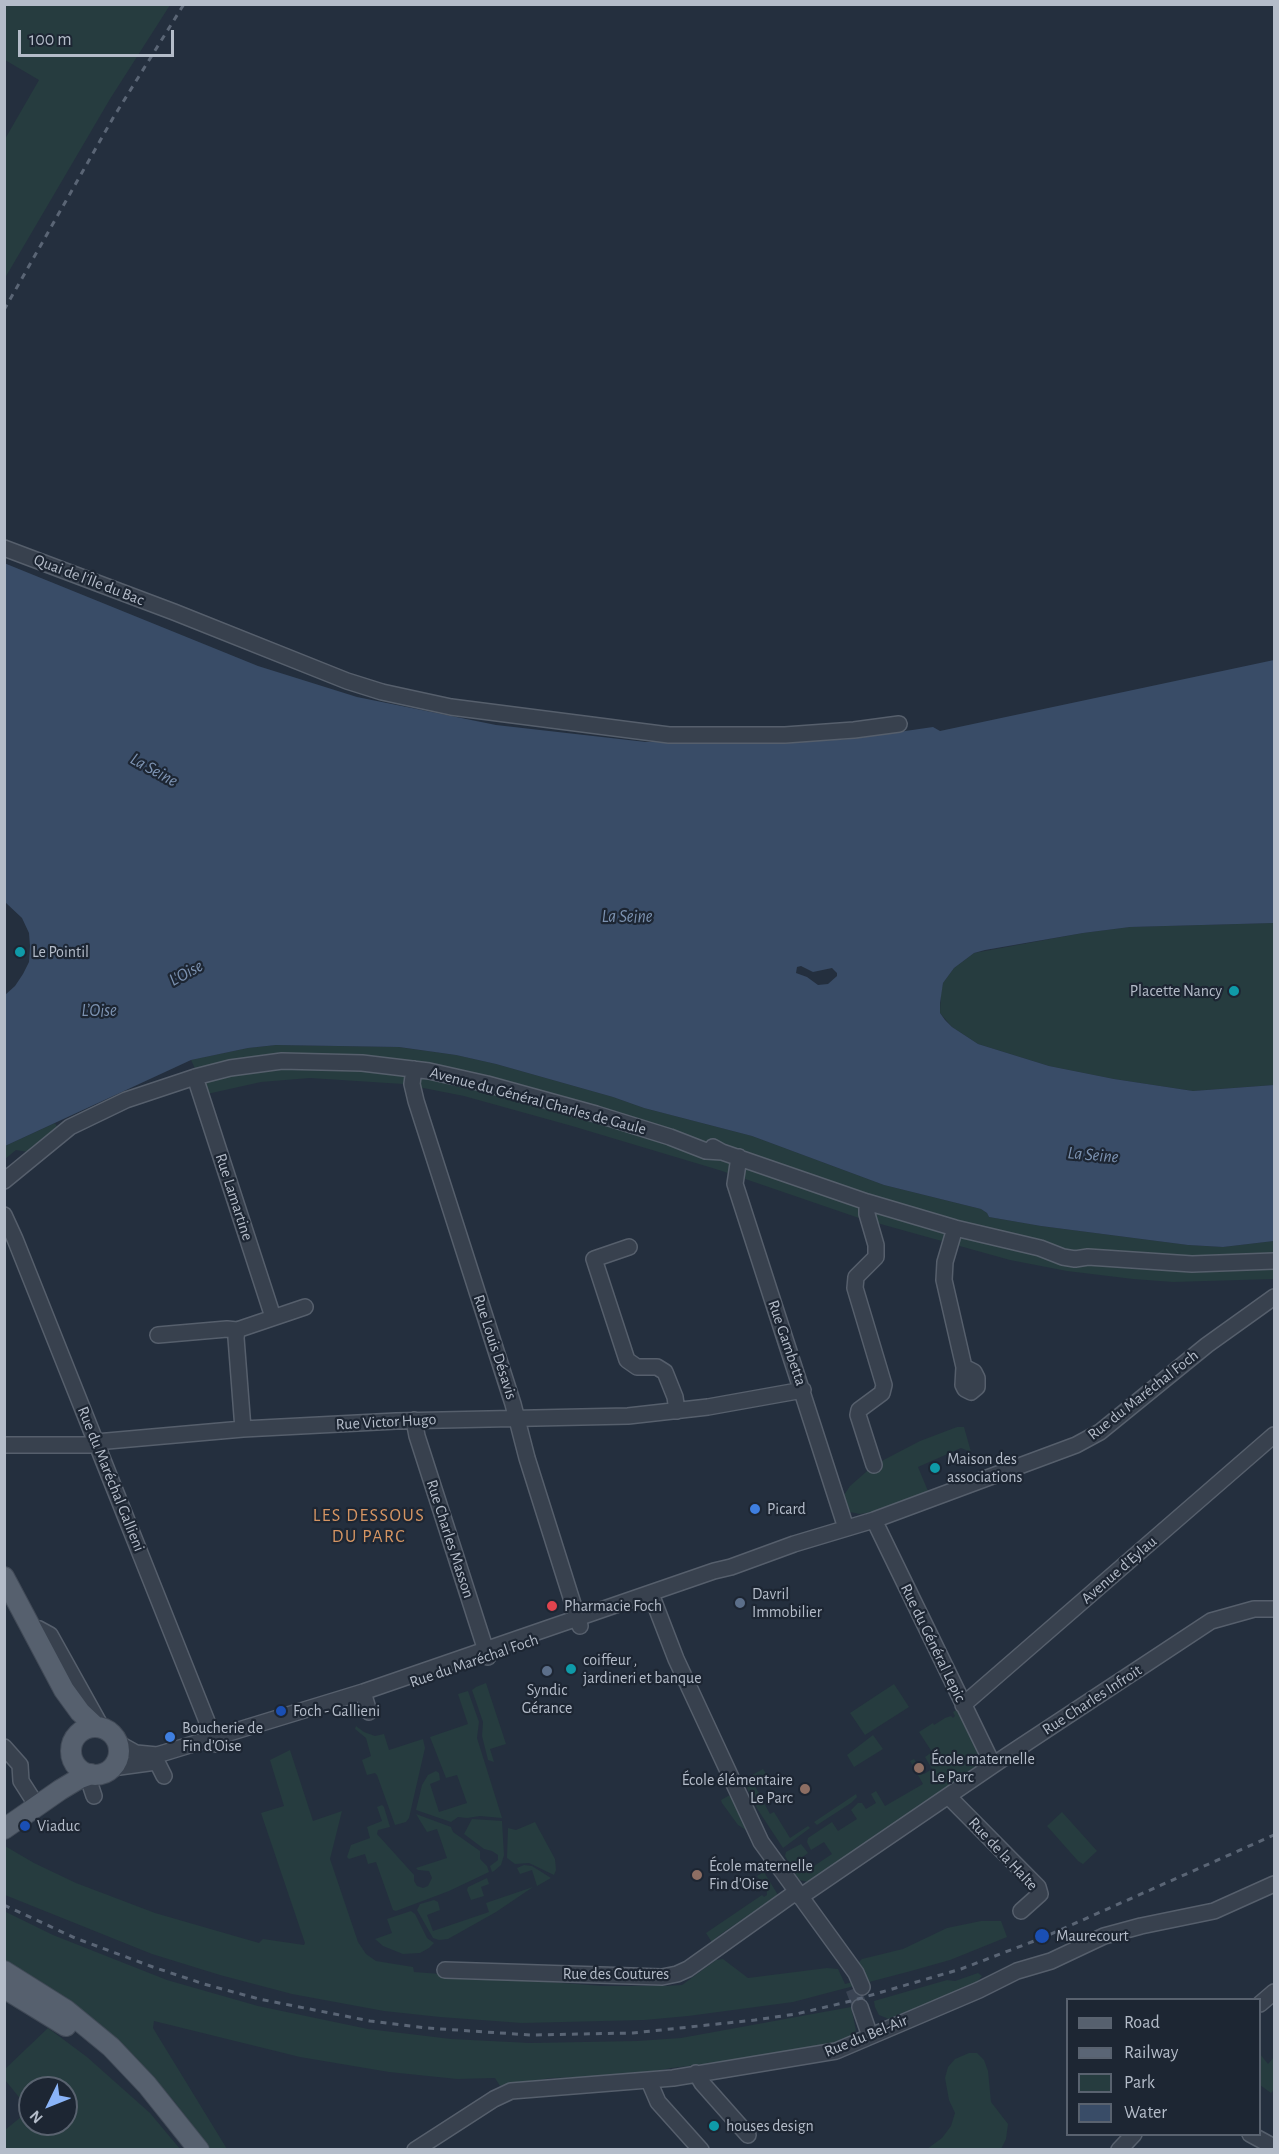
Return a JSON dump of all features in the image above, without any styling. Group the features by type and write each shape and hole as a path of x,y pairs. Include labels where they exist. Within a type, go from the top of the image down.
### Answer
{"main road":[{"path":"4,1577 64,1690 75,1719 75,1737 71,1749 73,1760 92,1786"},
{"path":"64,1690 84,1717 112,1734 118,1743 118,1756 112,1768 102,1773 92,1786"},
{"path":"75,1737 83,1730 99,1727"},
{"path":"41,1803 60,1784 73,1760"},
{"path":"4,1829 80,1778 92,1786"},
{"path":"4,1971 40,1992 81,2022 125,2061 161,2101 199,2150"},
{"path":"4,1988 56,2018 106,2054 161,2101"}],"street":[{"name":"Quai de l'Île du Bac","path":"4,548 347,681 382,692 451,706 669,735 785,735 899,724"},
{"name":"Avenue du Général Charles de Gaule","path":"4,1181 75,1124 142,1094 230,1068 282,1061 352,1062 414,1069 533,1096 670,1137 706,1151 722,1152 739,1157 867,1202 955,1228 1040,1248 1063,1257 1192,1264 1275,1261"},
{"name":"Rue Louis Désavis","path":"414,1069 412,1084 414,1094 579,1622"},
{"name":"Rue Lamartine","path":"195,1077 273,1317"},
{"name":"Rue Gambetta","path":"739,1157 735,1185 803,1389 846,1528"},
{"path":"867,1202 867,1214 876,1245 876,1257 856,1277 855,1288 884,1385 882,1393 859,1410 858,1415 874,1465"},
{"name":"Rue du Maréchal Gallieni","path":"4,1215 215,1740"},
{"path":"955,1228 945,1262 944,1280 964,1367"},
{"path":"629,1247 594,1259 627,1360 637,1367 657,1367 665,1371 673,1389 677,1411"},
{"name":"Rue du Maréchal Foch","path":"118,1743 130,1751 150,1755 215,1740 226,1744 366,1701 488,1654 652,1598 714,1571 874,1520 1076,1445 1100,1432 1207,1345 1275,1297"},
{"path":"158,1335 237,1330 305,1307"},
{"path":"237,1330 243,1429"},
{"name":"Rue Victor Hugo","path":"4,1445 96,1444 243,1429 414,1420 628,1416 749,1400 803,1389"},
{"name":"Rue Charles Masson","path":"414,1420 417,1436 488,1654"},
{"name":"Avenue d'Eylau","path":"963,1706 1275,1435"},
{"name":"Rue du Général Lepic","path":"874,1520 993,1765"},
{"path":"652,1598 676,1659 756,1835 841,1955 857,1988"},
{"name":"Rue Charles Infroit","path":"798,1895 1211,1621 1254,1609 1275,1609"},
{"path":"32,1628 50,1635 99,1727"},
{"name":"Rue du Maréchal Foch","path":"112,1768 157,1762 215,1740"},
{"path":"4,1747 20,1765 21,1781 41,1803"},
{"path":"157,1762 164,1776"},
{"name":"Rue de la Halte","path":"948,1796 1038,1887 1040,1894 1021,1911"},
{"name":"Rue du Bel-Air","path":"416,2150 510,2091 649,2081 815,2056 842,2049 979,1990 1017,1971 1051,1961 1104,1936 1214,1911 1275,1884"},
{"name":"Rue des Coutures","path":"445,1970 662,1977 677,1974 688,1970 798,1895"},
{"path":"1261,2003 1275,1992"},
{"path":"864,2006 881,2031"},
{"path":"696,2073 702,2084 748,2135"},
{"path":"649,2081 658,2102 701,2150"},
{"path":"1119,2150 1132,2136"},
{"path":"1254,2136 1275,2147"}],"green space":[{"path":"5,4 170,5 110,99 5,278 5,139 39,80 5,60"},
{"path":"1274,923 1274,1085 1193,1091 1049,1066 978,1044 952,1027 940,1013 943,983 954,968 974,953 1083,933 1130,927"},
{"path":"276,1045 398,1047 456,1055 496,1064 644,1108 752,1136 884,1185 981,1209 989,1217 1188,1245 1223,1247 1274,1241 1274,1279 1173,1282 1067,1271 1010,1260 859,1218 719,1170 464,1096 403,1084 310,1078 261,1082 207,1094 191,1060 248,1048"},
{"path":"55,1123 58,1129 28,1152 16,1150 5,1159 5,1146"},
{"path":"957,1427 964,1427 971,1452 961,1448 918,1467 928,1491 872,1512 860,1514 850,1512 844,1495 850,1486 874,1465 920,1441"},
{"path":"486,1683 506,1744 490,1749 494,1762 488,1760 482,1736 483,1722 472,1690"},
{"path":"894,1684 909,1707 865,1735 850,1713"},
{"path":"468,1691 479,1722 477,1738 502,1818 458,1817 451,1822 416,1810 422,1785 428,1775 436,1771 439,1773 440,1780 430,1784 439,1812 467,1803 457,1775 446,1778 430,1737 468,1724 458,1694"},
{"path":"958,1709 981,1758 973,1772 808,1882 799,1880 785,1856 786,1852 801,1844 808,1853 797,1861 805,1872 832,1854 824,1842 811,1850 807,1842 808,1838 832,1822 838,1831 857,1819 851,1810 858,1803 862,1803 866,1809 876,1803 871,1794 876,1791 885,1806 923,1784 910,1761 914,1759 924,1774 932,1769 925,1757 932,1752 919,1732 945,1718 951,1716 953,1718 955,1716 953,1712"},
{"path":"356,1726 375,1736 384,1734 389,1750 423,1739 425,1748 409,1818 406,1822 395,1825 377,1775 375,1773 367,1775 362,1760 371,1756 366,1738 355,1729"},
{"path":"873,1735 883,1749 854,1767 847,1755"},
{"path":"290,1750 313,1821 342,1811 330,1859 358,1942 366,1954 376,1961 413,1967 414,1972 603,1986 666,1986 682,1985 716,1960 723,1959 748,1978 827,1968 838,1969 845,1984 867,1978 857,1964 862,1959 903,1949 947,1928 981,1921 1001,1921 1007,1937 950,1960 793,2002 644,2020 522,2023 384,2011 292,1994 152,1954 5,1895 5,1846 76,1883 155,1913 259,1943 263,1939 304,1945 261,1813 284,1806 270,1760"},
{"path":"763,1769 767,1775 756,1782 755,1786 770,1814 774,1812 790,1838 808,1826 810,1828 783,1848 758,1810 743,1780"},
{"path":"856,1794 857,1797 851,1803 817,1825 814,1822"},
{"path":"731,1796 746,1830 738,1825 722,1803 721,1800"},
{"path":"382,1805 390,1827 378,1830 377,1834 414,1875 417,1886 423,1888 428,1886 432,1878 429,1871 416,1868 447,1858 437,1829 427,1832 416,1814 451,1827 453,1832 480,1851 480,1859 489,1872 449,1891 396,1911 393,1910 376,1862 368,1864 365,1854 349,1859 347,1857 351,1845 370,1838 367,1827 382,1821 377,1807"},
{"path":"1062,1812 1097,1851 1083,1864 1047,1826"},
{"path":"472,1819 502,1821 504,1855 501,1865 492,1872 490,1866 498,1860 498,1855 484,1849 464,1834"},
{"path":"535,1822 555,1859 554,1875 529,1863 515,1864 507,1858 508,1828 516,1830"},
{"path":"524,1865 532,1866 551,1878 537,1886 532,1870 520,1874 517,1868"},
{"path":"764,1872 778,1895 721,1934 713,1944 706,1933 762,1895 764,1897 767,1895 757,1876"},
{"path":"487,1878 489,1884 481,1887 484,1896 471,1900 468,1887"},
{"path":"533,1887 496,1912 448,1939 433,1938 417,1910 420,1904 434,1900 438,1902 440,1910 427,1915 433,1931 489,1912 486,1903"},
{"path":"4,1911 53,1935 167,1980 258,2006 368,2029 451,2039 530,2043 637,2041 681,2038 851,2007 856,2030 852,2037 836,2043 752,2059 671,2068 631,2076 551,2078 500,2086 495,2078 457,2079 389,2072 300,2057 154,2021 153,2028 227,2149 210,2149 174,2101 132,2055 87,2016 35,1979 5,1963"},
{"path":"411,1911 415,1914 427,1938 434,1943 429,1948 420,1953 403,1954 383,1946 375,1939 392,1933 387,1919"},
{"path":"978,1973 982,1976 976,1983 889,2019 879,2015 875,2007 874,2001"},
{"path":"48,2028 87,2057 150,2113 180,2149 5,2149 5,2130 18,2119 18,2136 78,2136 78,2076 18,2076 18,2096 5,2080 5,2069"},
{"path":"969,2053 977,2053 984,2060 988,2071 991,2102 1008,2124 1006,2139 1001,2149 927,2149 942,2138 951,2126 955,2113 949,2100 945,2078 948,2067 955,2059"},
{"path":"1261,2055 1268,2064 1274,2057 1274,2090 1271,2093 1261,2086"}],"water":[{"name":"La Seine","path":"4,563 258,666 357,697 496,725 646,742 780,743 850,739 933,727 940,731 1274,660 1274,923 1130,927 985,950 974,953 954,968 943,983 940,1013 952,1027 978,1044 1049,1066 1193,1091 1274,1085 1274,1241 1223,1247 1188,1245 989,1217 981,1209 884,1185 752,1136 644,1108 496,1064 456,1055 399,1047 276,1045 248,1048 191,1060 5,1146 5,995 23,974 29,962 30,946 29,933 22,918 5,902","holes":["801,966 813,972 832,968 837,976 828,984 818,985 796,973 797,967"]}],"tunnel":[{"path":"853,1989 860,2007"}],"railway":[{"path":"4,310 113,118 184,4"},
{"path":"4,1905 75,1938 153,1967 259,1999 370,2021 427,2028 530,2035 633,2033 796,2014 851,2001 961,1969 1042,1938 1274,1835"}],"place":[{"name":"Le Pointil","path":"20,952"},
{"name":"Placette Nancy","path":"1234,991"},
{"name":"Maison des associations","path":"935,1468"},
{"name":"Picard","path":"755,1509"},
{"name":"Davril Immobilier","path":"740,1603"},
{"name":"Pharmacie Foch","path":"552,1606"},
{"name":"coiffeur , jardineri et banque","path":"571,1669"},
{"name":"Syndic Gérance","path":"547,1671"},
{"name":"Foch - Gallieni","path":"281,1711"},
{"name":"Boucherie de Fin d'Oise","path":"170,1737"},
{"name":"École maternelle Le Parc","path":"919,1768"},
{"name":"École élémentaire Le Parc","path":"805,1789"},
{"name":"Viaduc","path":"25,1826"},
{"name":"École maternelle Fin d'Oise","path":"697,1875"},
{"name":"Maurecourt","path":"1042,1936"},
{"name":"houses design","path":"714,2126"}],"district":[{"name":"LES DESSOUS DU PARC","path":"369,1526"}],"water label":[{"name":"L'Oise","path":"186,973"},
{"name":"L’Oise","path":"99,1011"}]}
